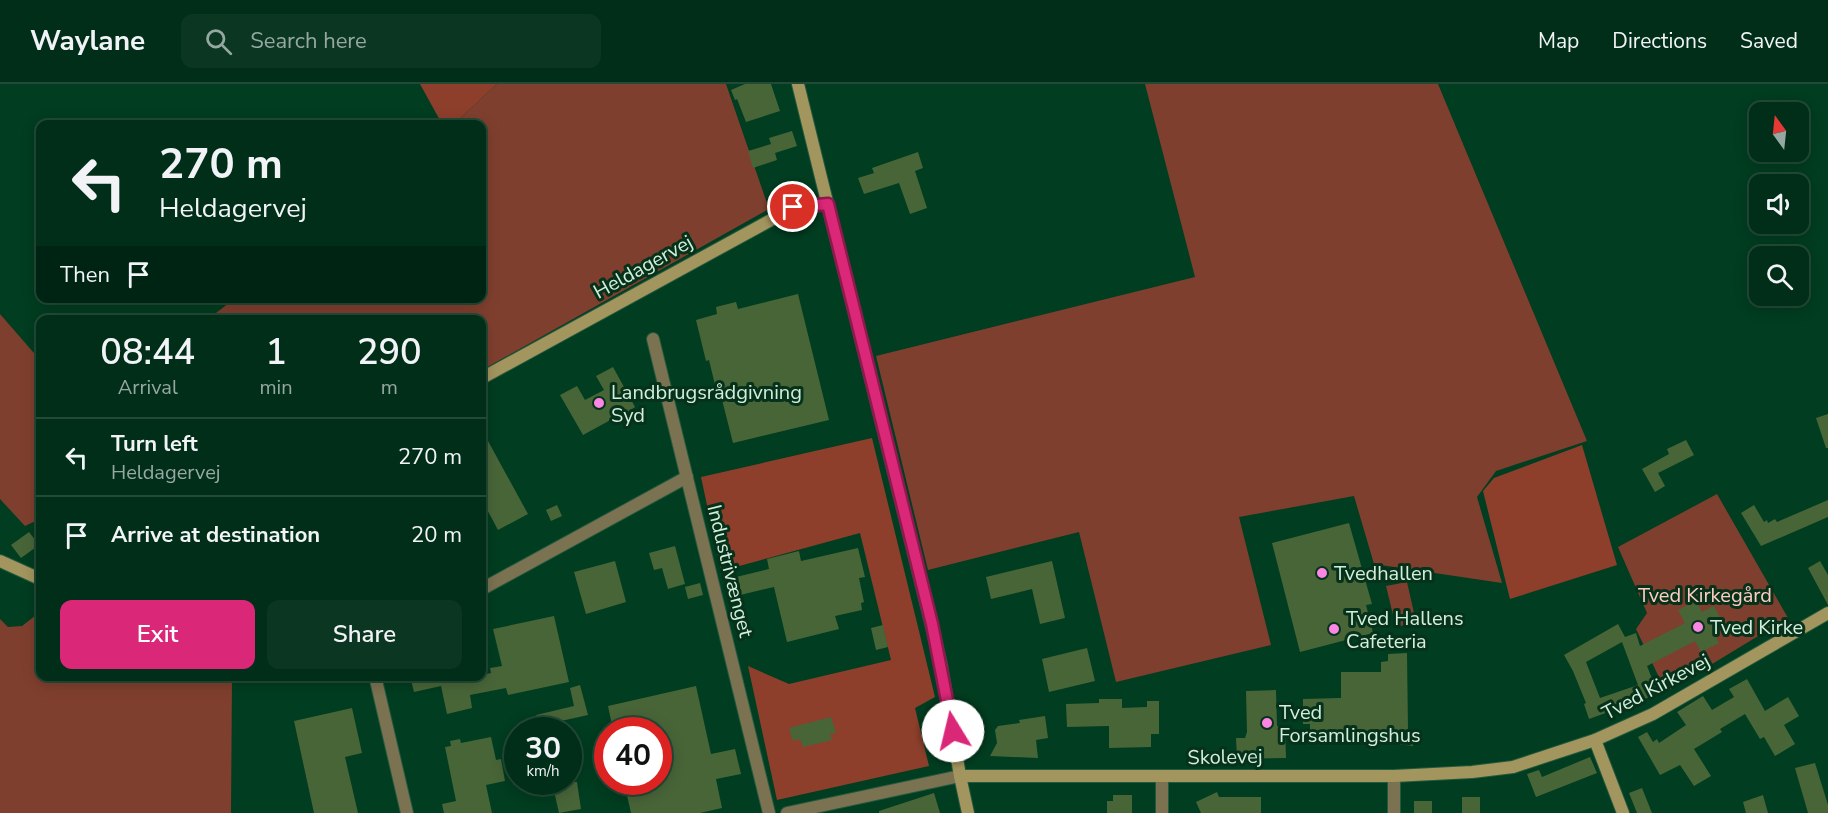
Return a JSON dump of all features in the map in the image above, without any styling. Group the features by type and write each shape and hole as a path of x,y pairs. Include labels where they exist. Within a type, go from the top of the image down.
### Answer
{"street":[{"path":"798,84 941,664 968,813"},
{"name":"Heldagervej","path":"486,376 793,207 828,204"},
{"name":"Industrivænget","path":"653,339 769,813"},
{"path":"486,587 687,477"},
{"path":"0,561 36,577"},
{"name":"Tved Kirkevej","path":"1595,740 1653,714 1828,613"},
{"path":"376,681 407,813"},
{"path":"1595,740 1623,813"},
{"name":"Skolevej","path":"960,776 1394,776 1472,772 1513,767 1595,740"},
{"path":"787,813 960,776"},
{"path":"1162,776 1162,813"},
{"path":"1394,776 1394,813"}],"green space":[{"path":"497,84 726,84 769,209 486,368 486,315 213,315 229,303 486,303 486,120 458,120"},
{"path":"1145,84 1438,84 1587,441 1496,471 1477,497 1502,583 1374,564 1354,496 1239,517 1271,645 1116,682 1079,532 928,570 876,356 1195,277"},
{"path":"0,314 36,355 36,521 25,526 0,499"},
{"name":"Tved Kirkegård","path":"1717,494 1788,618 1666,692 1636,629 1647,613 1618,547"},
{"path":"1407,582 1416,622 1396,627 1386,586"},
{"path":"36,615 36,681 232,681 231,813 0,813 0,619 8,627 22,626"}],"shaded area":[{"path":"420,84 497,84 458,120 440,120"},
{"path":"872,438 935,697 915,708 929,766 777,800 748,666 789,684 891,660 860,533 721,571 701,477"},
{"path":"1582,445 1617,565 1510,599 1483,491 1494,478"}],"building":[{"path":"745,84 771,84 780,111 746,122 731,90"},
{"path":"792,131 797,146 775,153 777,160 753,168 748,151 771,144 769,138"},
{"path":"918,152 923,168 915,171 927,208 910,214 899,183 864,194 858,178 874,173 872,168"},
{"path":"798,294 829,420 733,443 719,388 716,389 709,360 706,361 696,320 717,314 716,307 736,302 738,309"},
{"name":"Landbrugsrådgivning Syd","path":"613,367 635,407 617,419 616,417 583,435 560,395 577,386 585,400 604,390 596,376"},
{"path":"1828,414 1828,448 1826,448 1816,418"},
{"path":"486,437 528,514 498,530 486,508"},
{"path":"1686,440 1694,455 1658,473 1665,486 1655,492 1642,469 1669,454 1667,449"},
{"path":"1828,500 1828,517 1761,546 1741,513 1754,505 1764,522 1767,520 1768,523 1775,519 1777,522"},
{"path":"557,505 562,516 551,521 546,510"},
{"name":"Tvedhallen","path":"1349,523 1372,604 1366,605 1373,633 1300,652 1272,543"},
{"path":"29,532 36,541 36,547 21,558 11,545"},
{"path":"675,546 685,584 668,589 662,568 654,570 649,553"},
{"path":"858,548 865,577 859,578 864,602 861,603 862,610 835,616 839,629 787,642 774,587 736,596 732,578 769,569 767,559 799,551 801,561"},
{"path":"615,561 626,602 586,614 574,572"},
{"path":"1052,561 1065,618 1040,624 1032,589 991,599 986,577"},
{"path":"1820,561 1828,575 1828,605 1808,568"},
{"path":"700,583 703,595 688,599 685,587"},
{"path":"1696,601 1702,612 1714,606 1723,624 1712,630 1719,643 1701,652 1695,641 1647,666 1658,694 1589,719 1584,704 1586,703 1564,655 1618,624 1625,637 1636,633 1640,646 1685,623 1678,610","holes":["1622,642 1638,685 1600,698 1586,662"]},
{"path":"554,616 569,682 508,695 506,688 470,695 472,708 447,714 441,686 414,692 411,681 486,681 486,674 491,673 490,668 502,666 493,629"},
{"path":"883,625 888,647 876,650 871,628"},
{"path":"1087,648 1095,681 1049,692 1042,659"},
{"path":"1407,653 1408,730 1412,730 1413,746 1384,742 1310,743 1310,724 1303,724 1303,699 1341,698 1341,672 1381,672 1381,662 1388,661 1388,654"},
{"path":"1747,679 1765,711 1788,697 1799,716 1784,725 1795,744 1775,756 1764,737 1760,739 1745,714 1720,729 1722,732 1694,749 1711,776 1694,786 1680,765 1660,775 1638,737 1647,732 1653,742 1657,739 1659,743 1686,725 1677,712 1703,696 1712,710 1734,697 1729,689"},
{"path":"580,685 588,715 537,717 536,715 574,706 570,688"},
{"path":"696,686 711,754 735,749 741,774 716,779 722,808 700,813 631,813 627,795 672,795 672,717 610,717 608,706"},
{"name":"Tved Forsamlingshus","path":"1276,690 1277,726 1285,726 1286,758 1237,759 1236,738 1245,738 1247,732 1246,691"},
{"path":"1099,699 1122,699 1122,708 1147,707 1147,701 1159,701 1159,734 1151,734 1151,747 1109,748 1109,726 1067,727 1066,704 1099,703"},
{"path":"352,708 362,753 345,757 358,813 314,813 294,721"},
{"path":"1045,716 1048,738 1036,740 1038,758 990,756 997,743 995,730 998,726"},
{"path":"831,717 836,733 830,734 832,740 803,747 800,739 793,741 789,728"},
{"path":"491,737 496,760 501,759 504,781 486,785 492,813 444,813 442,804 456,801 445,747 451,746 450,741 460,739 461,743"},
{"path":"1590,757 1597,773 1536,797 1527,774 1539,770 1542,777"},
{"path":"1815,763 1828,805 1828,813 1808,813 1795,768"},
{"path":"1642,788 1652,813 1637,813 1629,793"},
{"path":"1217,792 1219,797 1261,797 1261,813 1201,813 1196,802"},
{"path":"934,793 940,813 879,813 879,811"},
{"path":"555,795 579,795 581,809 559,813"},
{"path":"1113,795 1132,795 1132,813 1107,813 1107,801 1113,801"},
{"path":"1763,795 1768,813 1746,813 1743,802"},
{"path":"1462,797 1480,797 1480,813 1462,813"},
{"path":"1414,801 1432,801 1432,813 1414,813"}],"place":[{"name":"Landbrugsrådgivning Syd","path":"599,403"},
{"name":"Tvedhallen","path":"1322,573"},
{"name":"Tved Kirke","path":"1698,627"},
{"name":"Tved Hallens Cafeteria","path":"1334,629"},
{"name":"Tved Forsamlingshus","path":"1267,723"}],"route":[{"path":"793,207 828,204 932,624 953,731"}]}
